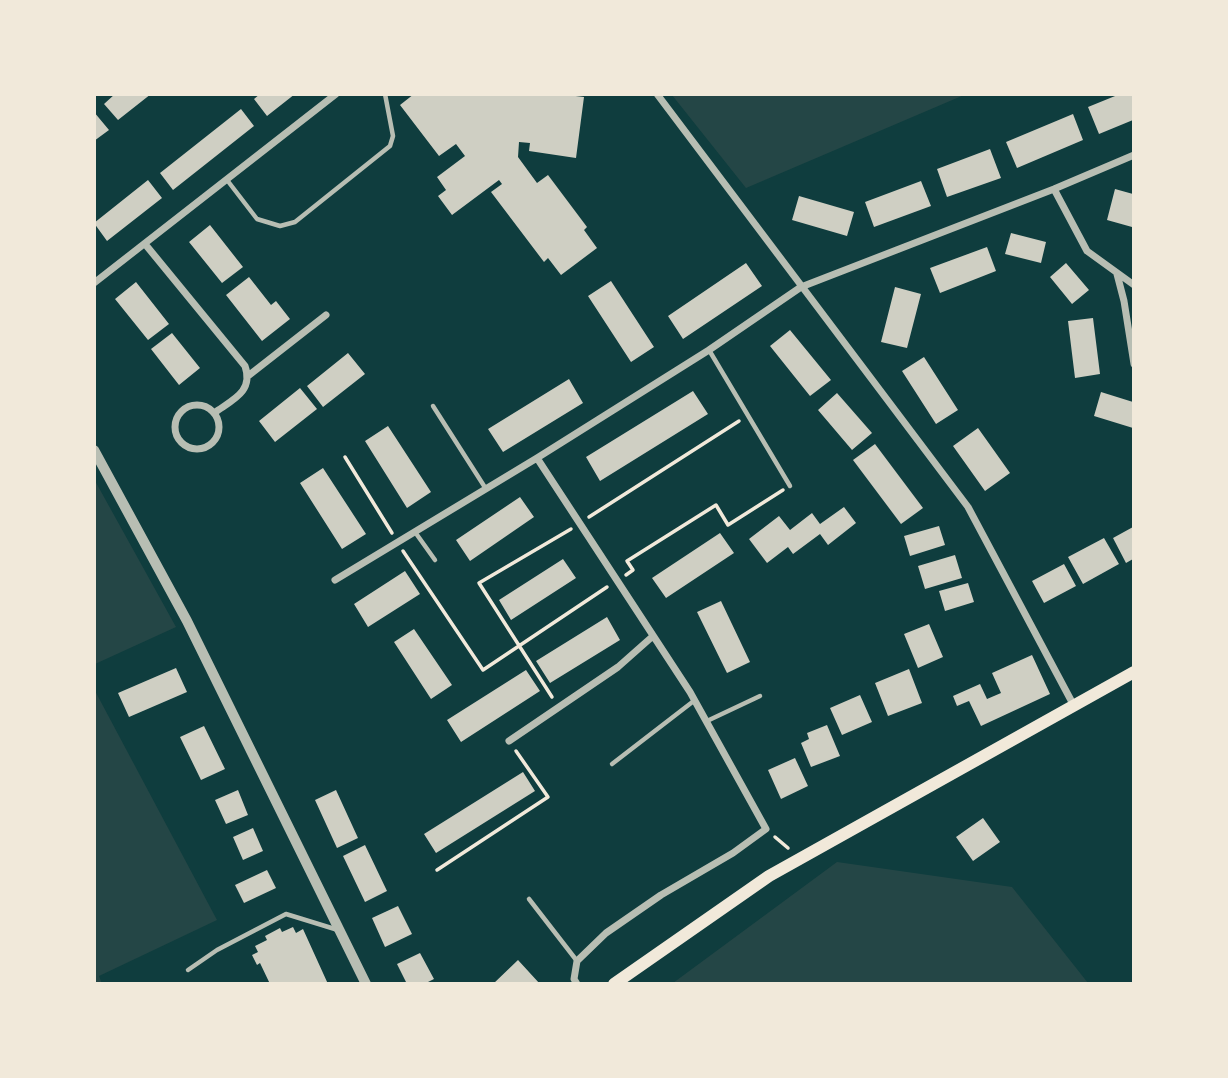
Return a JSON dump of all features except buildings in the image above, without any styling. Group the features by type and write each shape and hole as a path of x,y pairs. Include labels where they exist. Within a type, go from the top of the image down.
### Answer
{"main road":[{"path":"614,984 769,876 1073,704 1133,673"}],"street":[{"path":"94,283 336,94"},
{"path":"657,94 968,507 1073,704"},
{"path":"335,580 537,458 709,350 802,287 1054,189 1133,155"},
{"path":"1054,189 1087,251 1133,285"},
{"path":"145,244 244,366 248,376 244,391 214,413"},
{"path":"1117,273 1133,364"},
{"path":"248,376 326,315"},
{"path":"201,405 214,413 219,428 213,443 198,449 183,444 175,430 179,414 185,409 201,405"},
{"path":"94,450 187,621 366,984"},
{"path":"537,458 695,700 766,829 733,853 661,895 606,933 577,961 574,979 578,984"},
{"path":"509,741 618,667 653,636"}],"lane":[{"path":"227,180 257,219 280,226 295,222 390,146 393,136 385,94"},
{"path":"709,350 790,485"},
{"path":"433,405 486,489"},
{"path":"415,532 435,560"},
{"path":"706,721 760,696"},
{"path":"612,764 695,700"},
{"path":"529,899 577,961"},
{"path":"188,970 216,950 286,914 338,930"}],"path":[{"path":"345,457 483,670 633,570 627,561 716,505 728,525 790,485"},
{"path":"437,870 548,797 509,741"},
{"path":"766,829 800,858"}],"shaded area":[{"path":"672,95 964,95 746,188"},
{"path":"94,479 176,627 95,664 94,664"},
{"path":"94,689 217,920 99,976 102,984 94,983"},
{"path":"837,862 1012,887 1088,983 673,983"}]}
